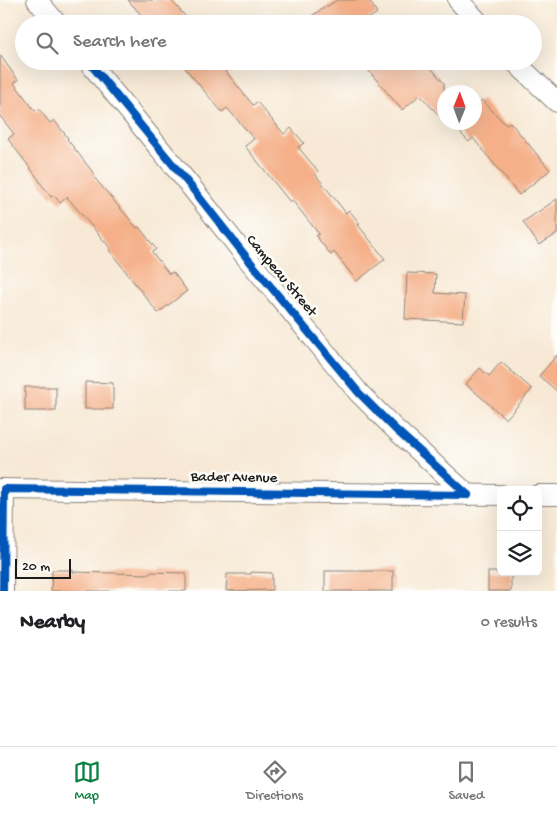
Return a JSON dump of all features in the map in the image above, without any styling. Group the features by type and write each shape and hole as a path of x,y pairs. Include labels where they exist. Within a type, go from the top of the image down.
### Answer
{"street":[{"path":"37,0 50,15"},
{"path":"458,0 472,15"},
{"name":"Campeau Street","path":"95,70 247,258 359,392 395,429 468,495"},
{"path":"523,70 557,102"},
{"path":"2,489 3,591"},
{"name":"Bader Avenue","path":"2,489 497,495"},
{"path":"542,495 557,495"}],"building":[{"path":"128,0 171,0 184,15 141,15"},
{"path":"337,0 369,0 377,13 374,15 313,15"},
{"path":"0,55 18,80 14,83 35,111 38,108 50,123 54,120 95,175 93,176 137,228 139,227 156,249 152,252 169,274 173,272 187,291 158,313 109,250 111,249 67,197 60,203 54,195 51,197 8,139 14,134 0,116"},
{"path":"187,70 224,70 253,105 257,102 284,134 291,128 304,143 298,147 318,171 315,174 346,213 349,210 360,224 358,225 385,259 357,281 334,252 331,255 316,236 319,234 292,200 290,202 245,146 254,139 227,108 222,112"},
{"path":"368,70 433,70 444,83 444,85 437,85 437,113 420,95 402,110"},
{"path":"482,100 506,125 510,122 550,170 519,195 473,138 469,142 458,130 482,130"},
{"path":"557,199 557,234 539,245 523,222"},
{"path":"407,273 436,274 435,293 465,295 463,322 405,319"},
{"path":"557,355 557,391 539,376"},
{"path":"501,362 532,389 506,419 466,384 480,368 489,376"},
{"path":"85,382 113,383 113,409 85,409"},
{"path":"25,387 56,387 56,411 25,411"},
{"path":"52,570 150,574 150,572 186,573 186,591 51,591"},
{"path":"325,571 393,571 393,591 325,591"},
{"path":"251,572 272,573 272,590 226,591 227,574 251,574"},
{"path":"488,572 497,572 497,576 511,576 511,591 488,591"}],"cycle path":[{"path":"95,70 359,393 395,429 468,495"},
{"path":"3,591 4,489 468,495"}]}
